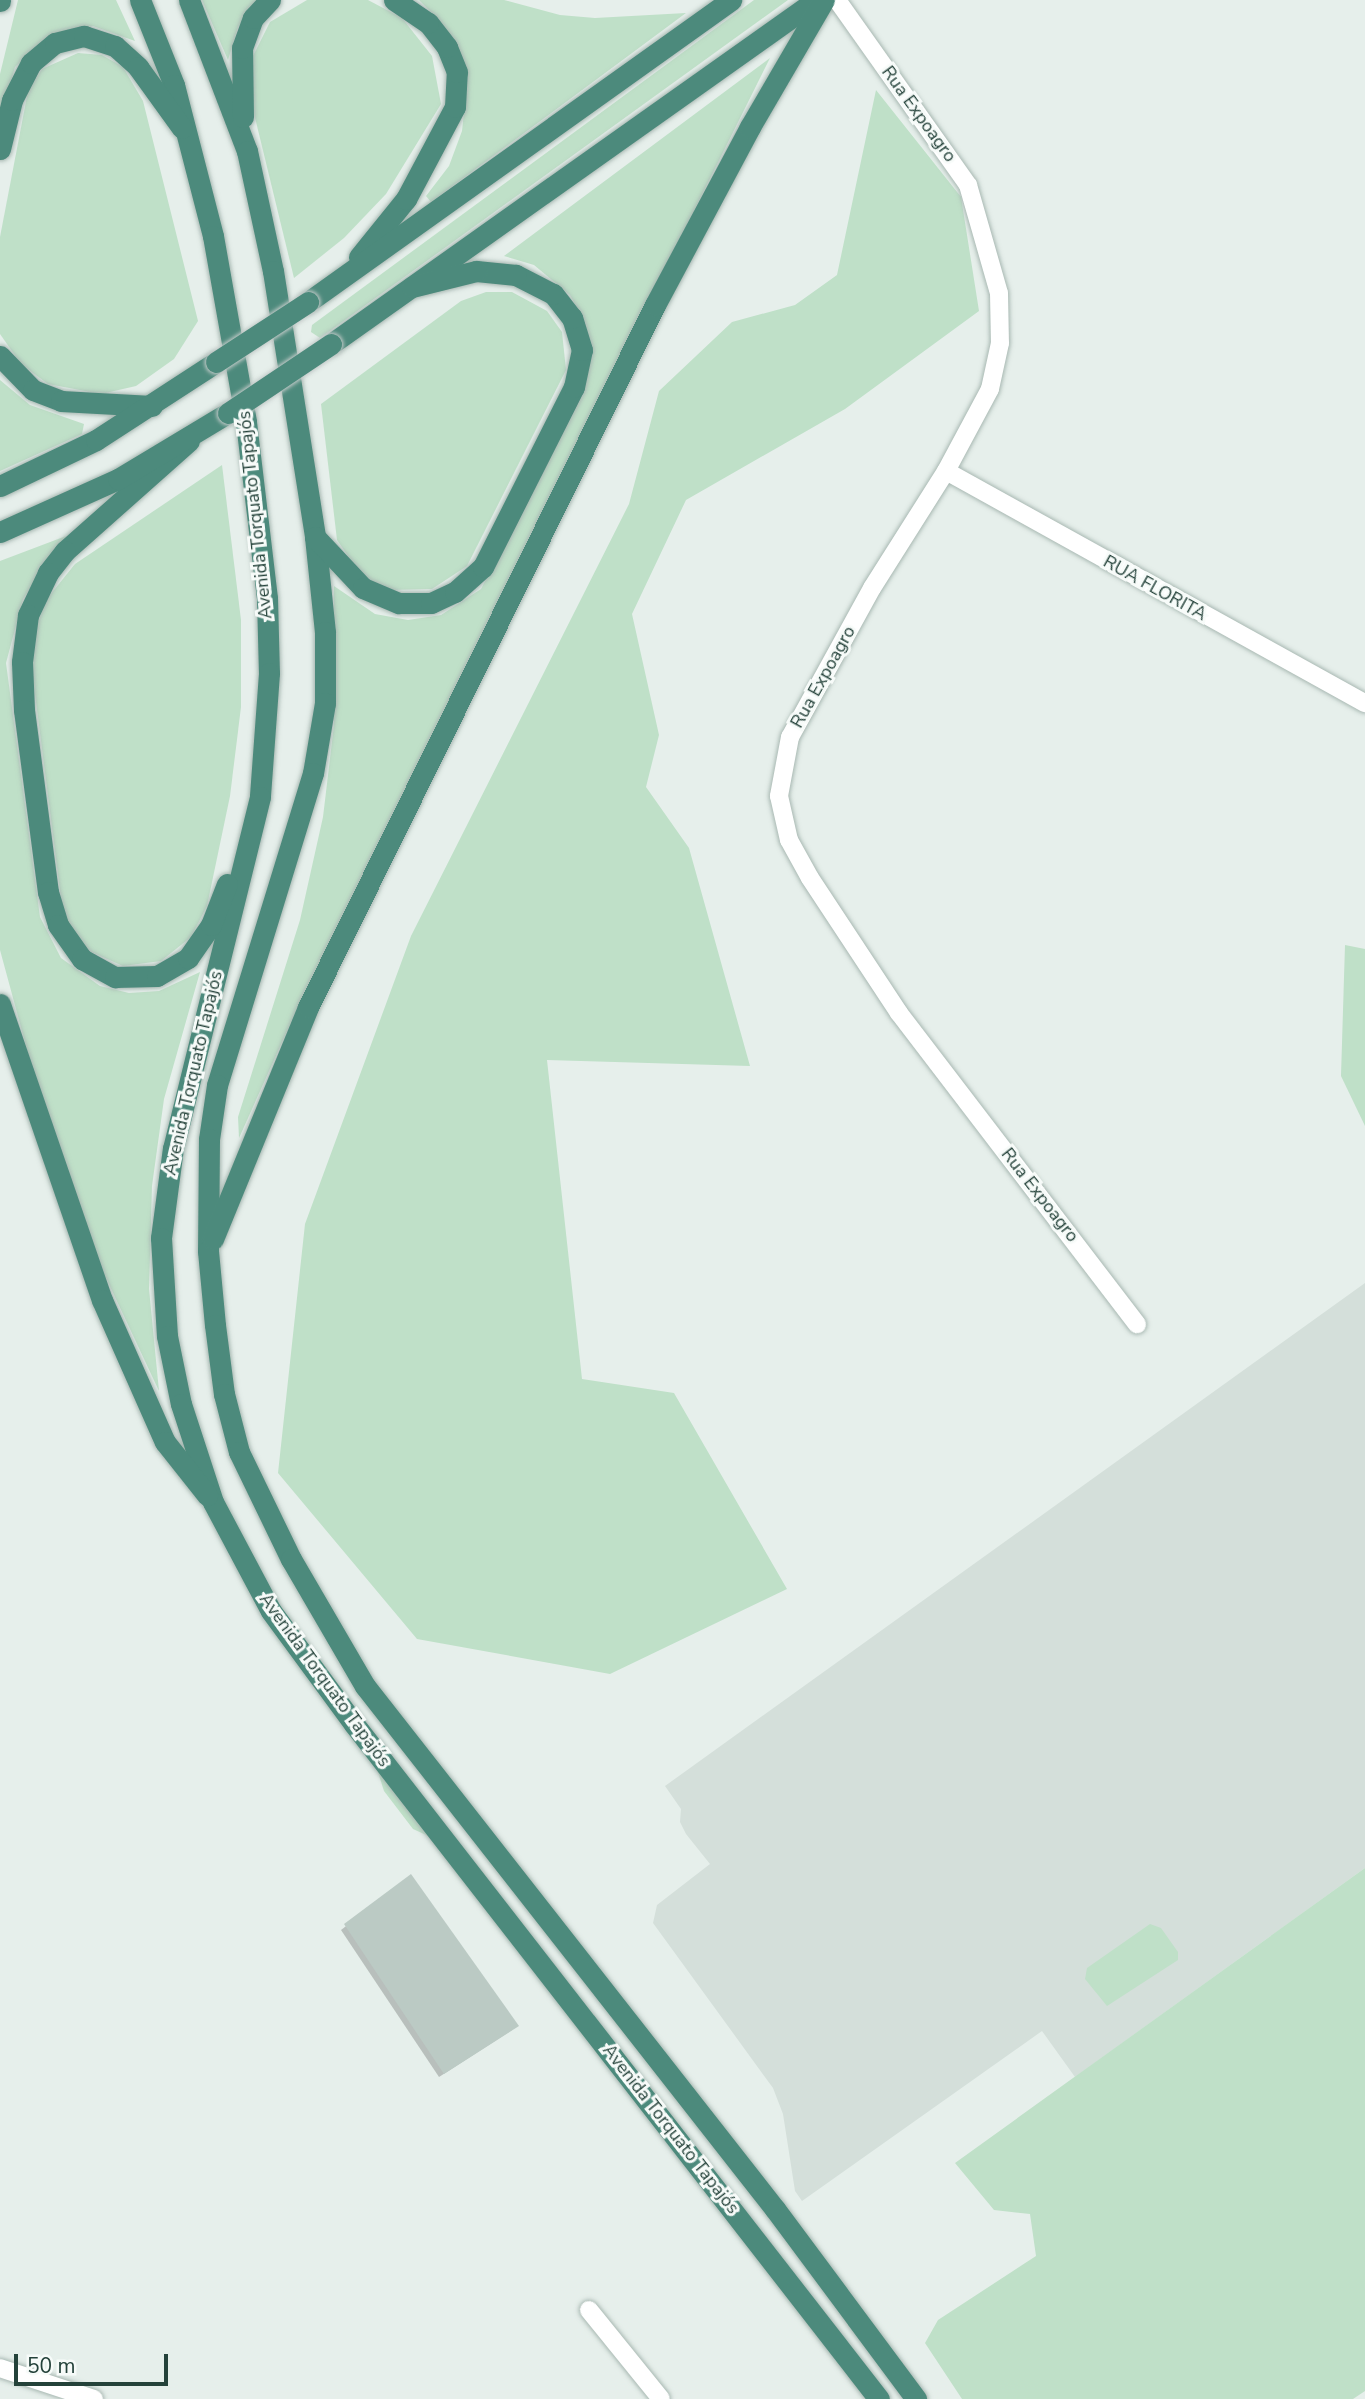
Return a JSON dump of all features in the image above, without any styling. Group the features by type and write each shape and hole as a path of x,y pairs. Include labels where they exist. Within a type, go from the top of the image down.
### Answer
{"highway":[{"name":"Avenida Torquato Tapajós","path":"140,0 174,85 213,236 246,422 267,598 269,673 260,797 173,1148 160,1238 169,1350 181,1404 213,1502 271,1611 354,1724 879,2399"},
{"name":"Avenida Torquato Tapajós","path":"190,0 247,151 273,271 315,537 325,632 324,703 300,822 217,1085 209,1139 208,1251 224,1394 239,1452 290,1559 365,1686 775,2209 916,2399"},
{"path":"247,151 239,84 242,48 253,18 270,0"},
{"path":"342,279 406,198 455,107 457,72 447,47 428,23 394,0"},
{"path":"0,486 96,440 154,406 342,279 731,0"},
{"path":"260,797 211,925 188,958 157,976 115,977 82,959 58,925 44,866 24,710 22,662 28,615 48,573 65,551 189,441 331,344 816,0"},
{"path":"208,1251 258,1119 308,1007 655,305 750,127 824,0"},
{"path":"0,149 12,100 31,63 55,43 84,36 115,46 138,67 190,139"},
{"path":"315,537 363,588 399,603 431,603 455,592 483,567 574,387 582,350 572,318 553,294 516,275 476,271 412,287"},
{"path":"0,356 33,390 61,401 154,406"},
{"path":"0,532 118,479 189,441"},
{"path":"0,1004 102,1300 165,1442 213,1502"}],"street":[{"name":"Rua Expoagro","path":"837,0 968,185 999,293 1000,343 990,389 946,471 872,588 790,737 779,796 789,840 810,878 899,1013 1137,1324"},
{"name":"RUA FLORITA","path":"946,471 1365,703"},
{"path":"589,2310 661,2399"},
{"path":"0,2368 94,2399"}],"shaded area":[{"path":"1365,1283 1365,1868 1075,2077 1042,2031 802,2201 795,2191 783,2114 773,2088 653,1923 657,1905 710,1864 686,1834 680,1822 681,1809 665,1786"}],"green space":[{"path":"18,0 116,0 135,41 93,26 49,35 15,67 0,120 0,74"},
{"path":"202,0 257,0 238,27 228,60"},
{"path":"307,0 368,0 402,18 432,56 441,104 386,194 344,238 294,278 250,97 252,58 270,22"},
{"path":"419,0 504,0 560,15 595,18 686,13 431,202 426,196 449,166 462,131 466,94 436,17"},
{"path":"754,0 788,0 320,338 311,332 312,325"},
{"path":"78,53 102,55 123,67 143,101 198,321 174,359 136,386 101,394 48,384 21,364 0,334 0,237 28,91 42,69"},
{"path":"770,58 301,1000 239,1138 238,1117 300,920 323,817 334,725 334,586 375,614 408,620 441,615 481,589 584,393 591,358 586,324 570,295 534,265 504,256"},
{"path":"876,90 961,197 979,311 845,409 686,500 632,614 659,735 646,787 689,848 750,1066 547,1060 582,1379 674,1393 787,1589 610,1674 417,1639 278,1473 305,1224 411,936 629,504 659,391 732,322 795,305 837,275"},
{"path":"486,292 512,292 547,311 562,332 566,370 467,566 432,589 389,590 362,576 337,540 321,404 461,301"},
{"path":"0,380 30,405 84,424 82,434 0,471"},
{"path":"222,465 241,620 241,707 230,796 207,906 191,937 161,961 123,966 87,950 71,930 62,906 32,670 34,634 46,600 75,564"},
{"path":"66,536 23,599 6,663 40,917 61,958 100,986 129,993 159,991 200,972 164,1099 152,1186 149,1289 159,1391 93,1250 35,1079 0,950 0,561"},
{"path":"1345,945 1365,949 1365,1126 1341,1076"},
{"path":"366,1735 446,1844 413,1829 384,1791"},
{"path":"1365,1868 1365,2391 1353,2399 962,2399 925,2343 938,2320 1036,2256 1030,2214 994,2210 955,2163"},
{"path":"1150,1924 1161,1928 1178,1952 1178,1960 1107,2006 1085,1979 1087,1968"}],"building":[{"path":"411,1874 519,2026 444,2074 344,1924"}]}
